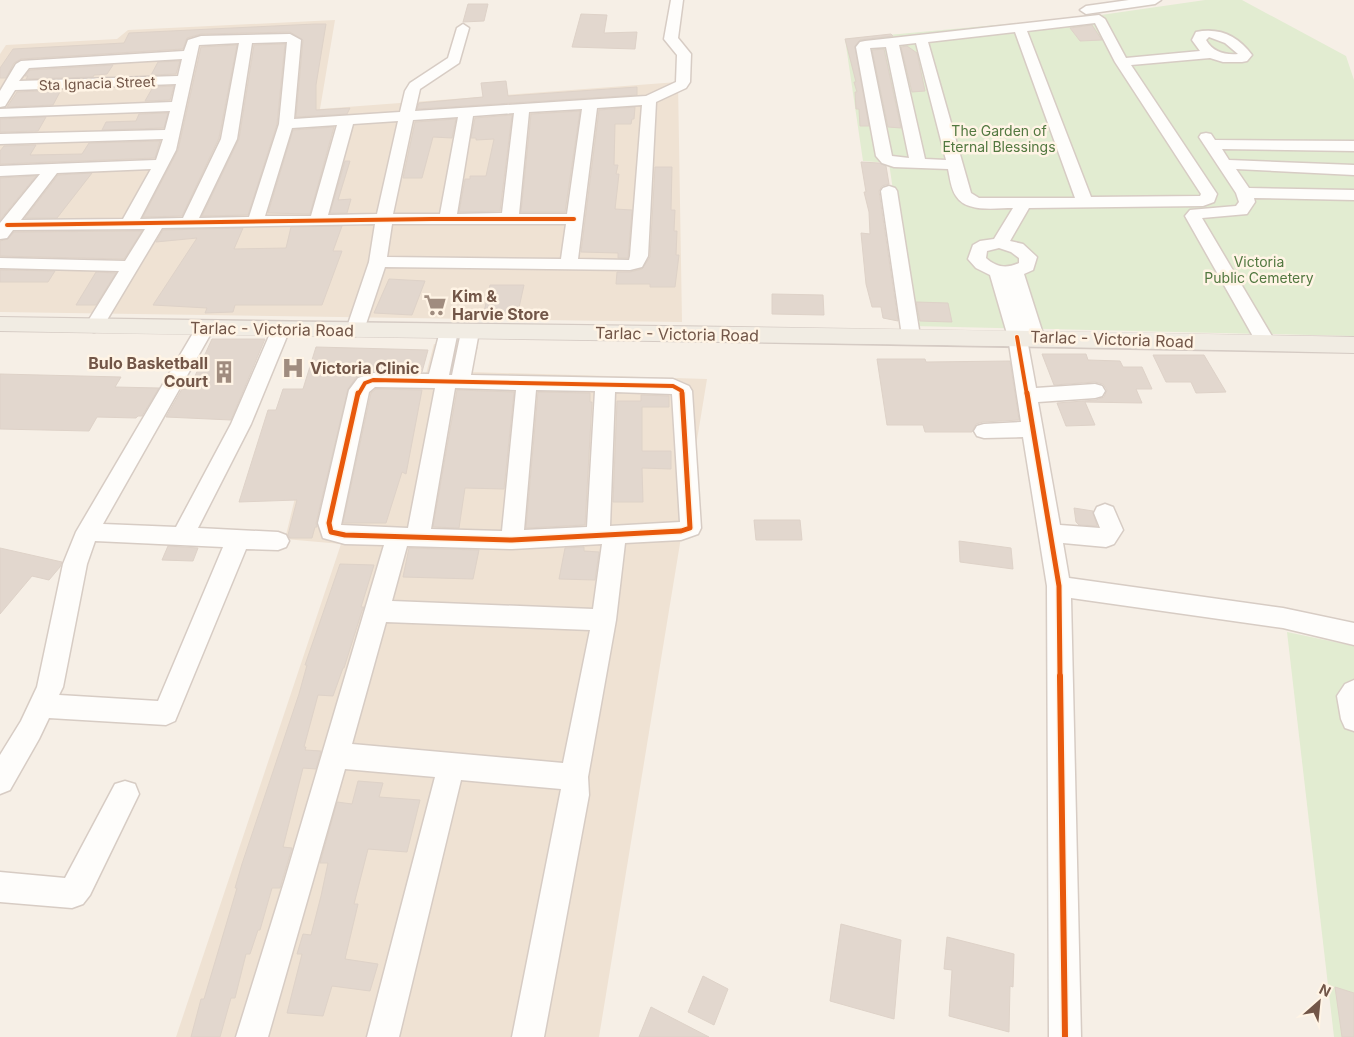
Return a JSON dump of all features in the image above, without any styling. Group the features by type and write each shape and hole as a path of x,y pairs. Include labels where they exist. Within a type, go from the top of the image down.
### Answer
{"main road":[{"name":"Tarlac - Victoria Road","path":"0,324 354,330 1026,337 1354,345"}],"street":[{"path":"286,124 649,100 684,82 684,54 671,39 678,0"},
{"path":"1086,10 1155,0"},
{"path":"920,39 956,165 963,195 970,201 1024,203 1208,199 1209,194 1122,62 1099,19 1020,29 868,43 863,47 884,156 887,160 956,165"},
{"path":"354,330 378,262 384,218 408,117 412,90 415,86 454,60 463,28"},
{"path":"1020,29 1084,201"},
{"path":"128,225 162,164 193,43 196,41 246,39 283,38 294,40 286,124 255,222"},
{"path":"188,224 229,139 246,39"},
{"path":"892,42 918,163"},
{"path":"1122,62 1210,54"},
{"path":"0,103 21,67 35,62 191,55"},
{"name":"Sta Ignacia Street","path":"10,86 185,80"},
{"path":"378,262 630,265 636,263 639,256 649,100"},
{"path":"570,264 574,219 590,103"},
{"path":"0,112 178,106"},
{"path":"510,218 522,108"},
{"path":"448,218 466,112"},
{"path":"318,220 346,121"},
{"path":"0,139 171,134"},
{"path":"1266,343 1193,216 1196,213 1241,211 1247,202 1244,193 1208,140 1354,146"},
{"path":"0,171 162,164"},
{"path":"1225,164 1354,170"},
{"path":"4,230 52,169"},
{"path":"889,190 912,336"},
{"path":"1244,193 1354,196"},
{"path":"1000,243 1024,203"},
{"path":"4,230 384,218 574,219"},
{"path":"94,326 156,225"},
{"path":"1000,243 1016,248 1028,257 1028,266 1006,273 984,267 977,259 979,249 986,245 1000,243"},
{"path":"0,263 131,266"},
{"path":"1006,273 1026,337 1026,396 1059,586 1065,1037"},
{"path":"0,781 42,706 50,687 75,564 87,532 205,328"},
{"path":"182,536 241,424 281,329"},
{"path":"252,1037 300,879 377,611 408,537 460,331"},
{"path":"373,380 527,384 663,385 673,386 682,391 690,528 681,531 512,540 345,535 331,532 329,523 359,390 365,383 373,380"},
{"path":"512,540 527,384"},
{"path":"528,1037 574,795 574,777 604,620 607,535 605,384"},
{"path":"1026,396 1095,391"},
{"path":"984,431 1033,429"},
{"path":"1050,533 1106,538 1112,530 1105,513"},
{"path":"87,532 278,541"},
{"path":"42,706 166,713 238,539"},
{"path":"1059,586 1284,618 1354,634"},
{"path":"377,611 604,620"},
{"path":"1354,692 1350,696 1354,719"},
{"path":"335,755 574,777"},
{"path":"383,1037 444,789 454,765"},
{"path":"0,887 72,893 79,884 124,794"}],"shaded area":[{"path":"335,20 320,109 678,82 682,322 0,312 0,54 6,45 117,39 128,30"},
{"path":"434,344 478,347 470,372 707,379 599,1037 176,1037 341,544 285,539 326,371 426,374"}],"green space":[{"name":"The Garden of Eternal Blessings","path":"1205,0 1242,0 1346,56 1354,80 1354,336 913,326 889,163 863,161 845,39 1094,16"},
{"path":"1287,632 1354,646 1354,1037 1334,1037"}],"building":[{"path":"468,4 488,4 484,21 463,22"},
{"path":"581,14 607,15 604,33 637,32 635,49 572,47"},
{"path":"326,24 316,85 316,110 350,108 347,114 296,117 303,40 290,32 201,34 187,38 183,49 21,59 14,63 6,78 0,78 0,68 13,49 124,43 129,33"},
{"path":"1092,25 1102,40 1080,41 1070,28"},
{"path":"891,34 893,36 860,40 855,46 869,126 860,126 859,109 856,109 855,92 857,92 854,82 856,82 845,39"},
{"path":"285,44 277,124 248,215 202,216 239,139 254,45"},
{"path":"237,45 219,138 182,216 143,217 178,150 201,47"},
{"path":"907,46 917,53 925,91 912,92 901,47"},
{"path":"884,49 901,128 888,127 872,50"},
{"path":"180,61 176,74 151,75 158,62"},
{"path":"113,65 107,74 94,75 93,77 26,79 28,76 25,76 30,70"},
{"path":"506,81 508,96 637,87 637,95 417,109 419,103 483,97 481,83"},
{"path":"174,86 170,100 145,101 153,87"},
{"path":"61,90 53,105 7,107 17,92"},
{"path":"635,107 634,119 632,119 631,124 615,124 614,165 618,165 616,174 619,174 615,209 632,210 628,258 618,258 618,253 581,252 599,110"},
{"path":"580,111 565,212 521,212 531,114"},
{"path":"168,113 164,128 102,130 106,122 136,121 139,114"},
{"path":"512,115 500,211 459,212 465,179 470,179 470,176 486,176 494,139 476,140 476,138 471,138 475,118"},
{"path":"46,117 38,131 0,132 0,119"},
{"path":"456,119 452,138 433,137 422,178 403,178 415,122"},
{"path":"334,127 310,214 268,213 293,130"},
{"path":"160,141 155,158 0,164 0,151 4,146 36,145 30,155 82,154 89,143"},
{"path":"345,161 350,161 338,200 351,199 347,213 330,213"},
{"path":"861,162 879,163 886,166 889,184 882,186 879,191 898,321 883,318 881,307 872,307 866,284 861,233 870,234 869,212 864,192 866,192"},
{"path":"655,167 672,167 671,210 675,210 674,231 677,231 676,255 679,255 675,287 650,287 650,284 616,284 617,272 630,272 642,269 650,257"},
{"path":"92,173 57,218 25,218 58,175"},
{"path":"36,176 0,220 0,178"},
{"path":"342,226 333,251 342,251 322,305 235,305 233,312 205,313 207,308 153,305 197,238 156,242 163,230 243,228 234,249 286,248 291,227"},
{"path":"142,231 124,259 0,256 0,241 8,239 14,232"},
{"path":"0,270 55,271 48,282 0,282"},
{"path":"96,272 116,273 96,305 76,305"},
{"path":"389,279 425,281 412,315 374,313"},
{"path":"490,285 524,285 518,312 484,312"},
{"path":"772,294 823,295 824,315 772,314"},
{"path":"916,302 948,303 952,322 920,321"},
{"name":"Bulo Basketball Court","path":"212,339 265,339 231,420 166,417 182,389 189,389"},
{"path":"316,347 428,350 422,372 372,371 357,376 348,389 316,523 317,527 315,527 312,538 290,538 288,535 297,500 239,502 268,410 276,410 283,389 303,389"},
{"path":"1042,354 1086,354 1088,360 1120,361 1123,367 1142,367 1152,389 1136,389 1142,403 1085,402 1095,425 1066,426 1057,403 1096,400 1104,397 1107,390 1103,384 1095,382 1054,385"},
{"path":"1153,355 1204,355 1226,392 1196,393 1191,382 1166,382"},
{"path":"877,359 925,359 926,362 1010,361 1019,420 983,422 976,424 972,432 925,432 923,425 887,425"},
{"path":"0,374 121,377 115,387 159,388 142,416 136,418 97,417 89,431 0,429"},
{"path":"376,389 422,390 406,474 402,472 386,523 343,523 371,393"},
{"path":"457,390 514,392 504,489 465,488 459,528 433,527"},
{"path":"538,392 590,393 590,402 592,402 585,525 526,528"},
{"path":"641,395 669,396 669,407 642,407 642,451 671,451 671,469 642,468 643,502 613,502 617,401 641,401"},
{"path":"1074,508 1093,511 1097,526 1079,525 1076,522"},
{"path":"754,520 800,520 802,540 756,540"},
{"path":"959,541 1011,548 1013,569 960,562"},
{"path":"168,546 198,548 193,561 162,560"},
{"path":"584,547 584,551 599,552 595,580 559,579 565,548"},
{"path":"0,548 62,562 49,580 32,576 0,614"},
{"path":"409,548 479,550 473,579 403,577"},
{"path":"340,564 374,565 361,607 364,607 333,696 318,695 304,747 306,747 305,750 321,751 316,769 303,768 283,847 292,848 280,888 272,888 260,930 258,930 250,954 246,954 235,998 231,998 220,1037 191,1037 201,999 204,999 237,888 235,888 242,864 299,694 307,665 305,665"},
{"path":"358,781 383,783 379,797 420,800 407,852 368,849 354,904 358,904 345,959 378,964 370,991 332,986 323,1016 287,1013 302,954 297,954 303,934 311,935 321,896 328,863 320,863 337,802 352,804"},
{"path":"841,924 901,940 894,1019 830,1001"},
{"path":"947,937 1014,954 1013,987 1010,986 1009,1032 949,1016 952,970 944,969"},
{"path":"703,976 728,989 714,1025 688,1012"},
{"path":"1335,987 1354,993 1354,1037 1342,1037"},
{"path":"651,1007 709,1037 639,1037"}],"cycle path":[{"path":"7,225 503,218 574,219"},
{"path":"1017,337 1059,586 1065,1037"},
{"path":"373,380 673,386 682,391 690,528 681,531 512,540 345,535 331,532 329,523 359,390 365,383 373,380"}],"place":[{"name":"Kim & Harvie Store","path":"435,305"},
{"name":"Victoria Clinic","path":"293,368"},
{"name":"Bulo Basketball Court","path":"224,372"}],"park label":[{"name":"Victoria Public Cemetery","path":"1259,270"}]}
